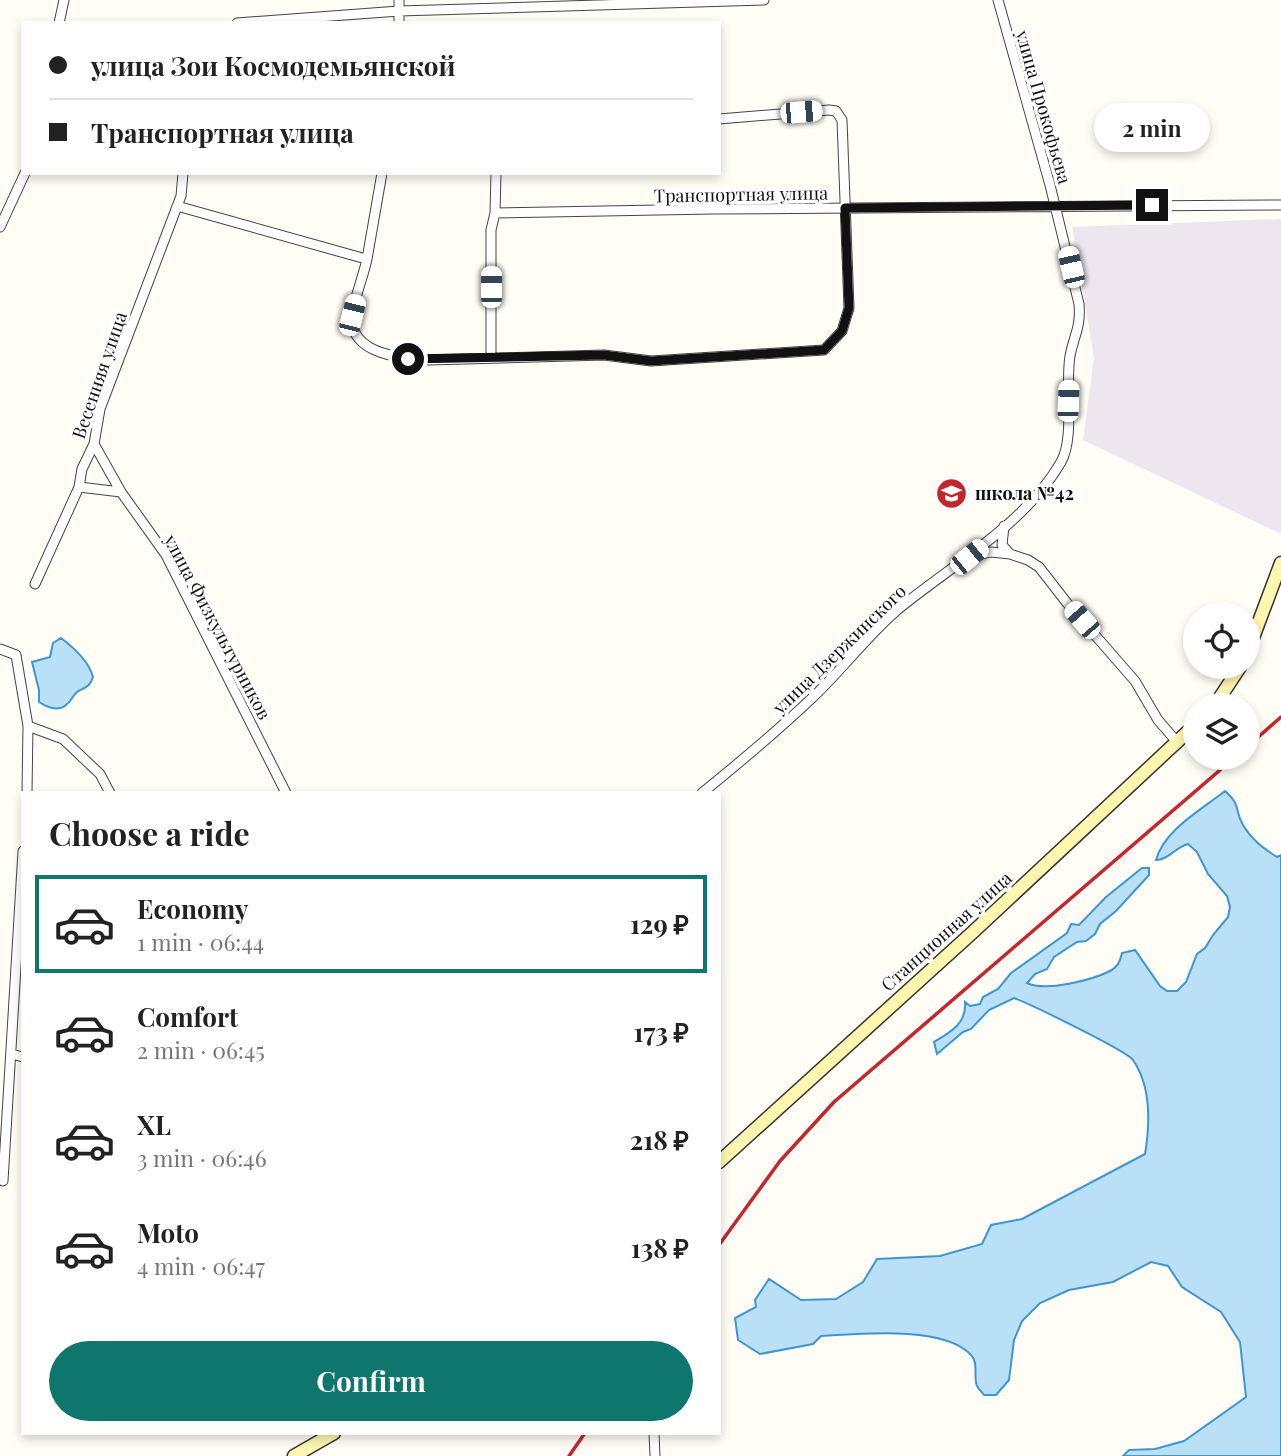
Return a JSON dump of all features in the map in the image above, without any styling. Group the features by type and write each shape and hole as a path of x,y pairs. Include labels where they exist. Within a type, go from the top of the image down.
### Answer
{"street":[{"path":"60,21 64,0"},
{"path":"399,0 399,21"},
{"path":"264,21 399,11 764,0"},
{"name":"улица Прокофьева","path":"998,0 1079,304"},
{"path":"382,175 366,259 352,315 353,327 365,343 386,355 429,360 604,355 651,361 824,350 842,331 849,308 844,131 839,114 829,110 721,120"},
{"path":"0,227 24,175"},
{"name":"Весенняя улица","path":"35,584 79,487 82,469 94,444 100,409 181,196 183,175"},
{"path":"491,357 491,230 495,213 496,175"},
{"name":"Транспортная улица","path":"495,213 1281,205"},
{"path":"177,206 366,259"},
{"name":"улица Дзержинского","path":"704,791 812,699 897,611 969,557 1004,526 1029,502 1063,460 1070,356 1080,323 1079,304"},
{"name":"улица Физкультурников","path":"94,444 121,492 166,555 285,791"},
{"path":"79,487 121,492"},
{"path":"1004,526 1003,545 1010,554"},
{"path":"969,557 991,552 1010,554 1039,567 1135,681 1158,720 1177,742"},
{"path":"1260,619 1281,563"},
{"path":"0,649 16,655 28,726 27,791"},
{"path":"28,726 64,739 100,774 109,791"},
{"name":"Станционная улица","path":"721,1160 973,932 1183,736"},
{"path":"3,1181 21,885"},
{"path":"11,1054 21,1056"},
{"path":"296,1455 331,1435"},
{"path":"654,1435 655,1456"}],"shaded area":[{"path":"1281,219 1281,534 1083,440 1094,358 1072,227"}],"water":[{"path":"61,638 84,660 93,677 89,685 77,692 68,704 56,708 39,702 32,662 50,657 53,643"},
{"path":"1225,791 1236,804 1240,820 1250,835 1277,857 1281,855 1281,1456 1123,1456 1129,1450 1155,1449 1184,1441 1246,1397 1240,1342 1221,1312 1182,1287 1168,1266 1151,1262 1113,1282 1069,1290 1040,1303 1022,1321 1014,1340 1009,1380 996,1395 984,1395 978,1387 975,1362 971,1355 958,1345 941,1339 921,1335 877,1333 821,1336 813,1344 760,1354 738,1340 735,1318 756,1307 755,1300 769,1279 801,1300 836,1299 863,1282 877,1259 940,1256 982,1244 991,1225 1022,1219 1145,1154 1148,1106 1139,1070 1127,1055 1097,1038 1014,998 989,1010 971,1029 963,1032 937,1054 934,1042 961,1021 965,1002 970,1006 980,1004 983,997 998,989 1011,973 1067,933 1071,924 1079,925 1106,897 1142,868 1149,868 1149,875 1116,911 1100,924 1095,934 1054,957 1047,969 1035,974 1027,983 1057,986 1092,978 1115,968 1122,953 1135,950 1160,986 1167,991 1177,991 1186,982 1197,954 1205,948 1228,917 1230,907 1227,896 1208,874 1197,852 1188,844 1156,860 1160,849 1175,830"}],"railway":[{"path":"1260,735 1281,717"},
{"path":"721,1242 780,1161 834,1102 1220,770"},
{"path":"569,1456 584,1435"}],"place":[{"name":"школа №42","path":"952,493"}],"route":[{"path":"408,359 604,355 651,361 824,350 842,331 849,308 845,208 1152,205"}]}
